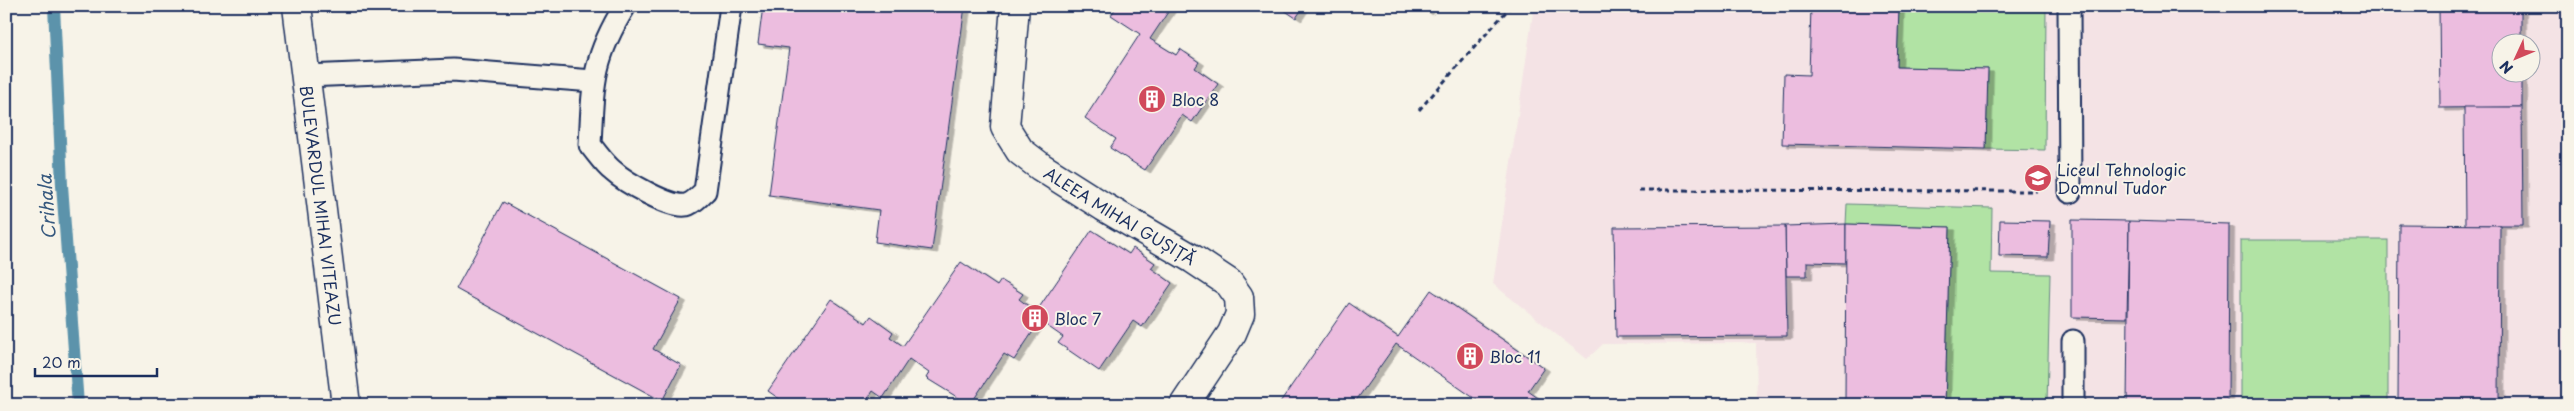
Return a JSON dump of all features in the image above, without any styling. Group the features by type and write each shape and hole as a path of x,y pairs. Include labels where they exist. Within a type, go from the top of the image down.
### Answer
{"street":[{"name":"BULEVARDUL MIHAI VITEAZU","path":"297,6 346,405"},
{"name":"ALEEA MIHAI GUȘIȚĂ","path":"1015,6 1005,127 1020,151 1041,167 1104,207 1193,259 1229,283 1239,297 1240,314 1232,333 1184,405"}],"lane":[{"path":"625,6 602,48 593,81 590,145 613,171 638,188 672,203 684,205 692,202 705,191 731,6"},
{"path":"2069,6 2070,192"},
{"path":"306,76 453,70 593,81"},
{"path":"2072,341 2073,405"}],"path":[{"path":"1419,110 1511,6"},
{"path":"1640,190 2070,192"}],"shaded area":[{"name":"Liceul Tehnologic Domnul Tudor","path":"1534,6 2568,6 2568,405 1757,405 1756,343 1603,344 1587,359 1493,284"}],"green space":[{"path":"1899,6 2046,6 2045,150 1986,149 1988,69 1897,67"},
{"path":"1847,204 1992,208 1991,273 2050,274 2047,405 1945,405 1950,227 1846,224"},
{"path":"2241,240 2388,240 2388,405 2241,405"}],"building":[{"path":"763,6 965,6 932,250 875,242 879,210 769,195 789,48 758,44"},
{"name":"Bloc 8","path":"1117,6 1172,6 1150,39 1176,55 1180,49 1199,62 1195,68 1218,84 1192,122 1182,115 1145,170 1110,148 1116,139 1085,118 1140,34 1111,15"},
{"path":"1278,6 1304,6 1296,18"},
{"path":"1419,6 1430,6 1427,12"},
{"path":"1811,6 1899,6 1897,67 1988,69 1986,149 1782,144 1784,74 1809,75"},
{"path":"2439,6 2521,6 2521,32 2492,32 2492,82 2522,82 2522,107 2440,108"},
{"path":"2464,107 2522,107 2523,225 2465,225"},
{"path":"503,202 681,299 653,349 681,365 662,401 456,289"},
{"path":"2000,220 2050,221 2048,257 1999,256"},
{"path":"2072,220 2129,221 2127,318 2072,317"},
{"path":"2129,221 2229,224 2228,405 2127,405"},
{"path":"1846,224 1846,263 1807,262 1807,276 1786,276 1785,226"},
{"path":"1846,224 1950,227 1945,405 1845,405"},
{"path":"2399,224 2500,225 2499,405 2398,405"},
{"path":"1785,226 1787,336 1616,337 1614,227"},
{"name":"Bloc 7","path":"1092,230 1129,254 1133,248 1155,263 1151,268 1172,283 1142,327 1133,321 1099,371 1058,343 1063,337 1040,321 1014,360 1004,354 970,405 926,378 929,373 909,359 883,398 873,391 864,405 788,405 768,391 831,299 866,323 871,316 893,332 890,337 903,346 961,262 997,286 1001,280 1023,294 1019,299 1036,312"},
{"name":"Bloc 11","path":"1431,290 1544,368 1528,391 1548,405 1484,405 1396,344 1353,405 1278,405 1349,303 1398,337"}],"waterway":[{"name":"Crihala","path":"54,6 62,185 78,405"}],"place":[{"name":"Bloc 8","path":"1152,99"},
{"name":"Liceul Tehnologic Domnul Tudor","path":"2038,178"},
{"name":"Bloc 7","path":"1035,318"},
{"name":"Bloc 11","path":"1470,356"}]}
